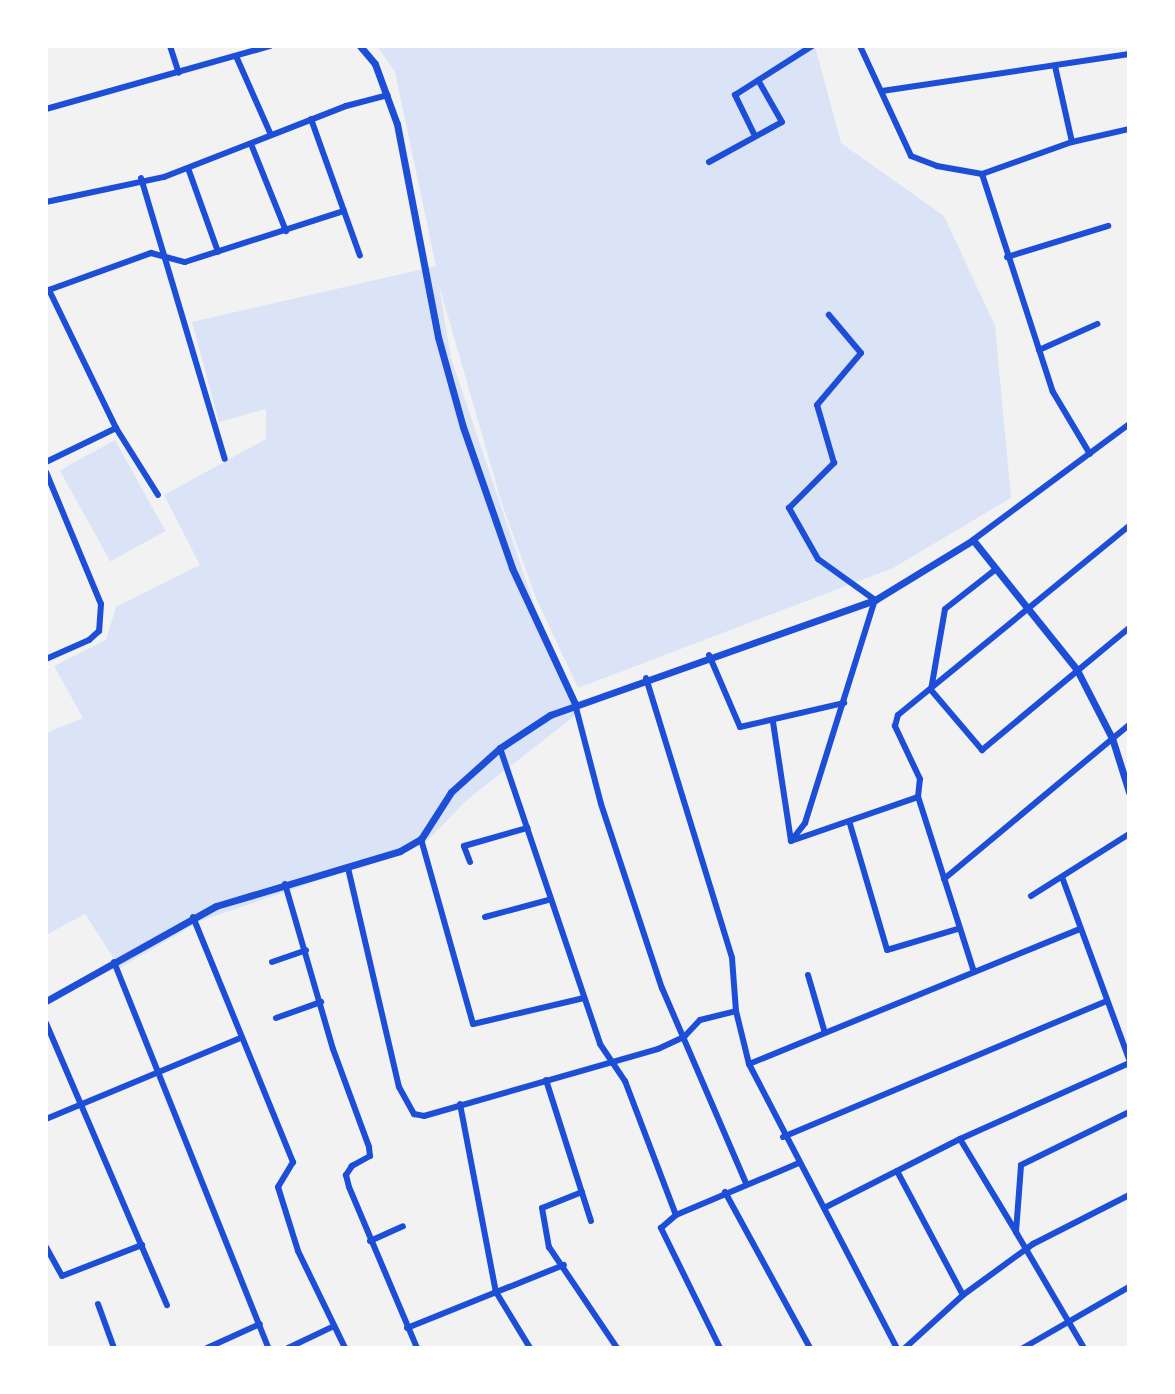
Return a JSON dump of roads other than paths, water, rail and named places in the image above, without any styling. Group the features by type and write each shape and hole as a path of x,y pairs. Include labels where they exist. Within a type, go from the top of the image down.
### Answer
{"street":[{"path":"170,46 179,73"},
{"path":"46,109 270,46"},
{"path":"360,46 388,95 438,337 463,427 512,568 575,704 601,804 684,1037 746,1183"},
{"path":"755,136 735,95 812,46"},
{"path":"860,46 911,156 982,174 1072,142 1129,129"},
{"path":"882,91 1129,54"},
{"path":"236,56 271,135"},
{"path":"1055,66 1072,142"},
{"path":"709,162 782,122 758,80"},
{"path":"46,202 188,168 311,119 388,95"},
{"path":"311,119 360,256"},
{"path":"251,144 286,231"},
{"path":"188,168 218,252"},
{"path":"982,174 1053,392 1090,454"},
{"path":"141,178 168,259 225,459"},
{"path":"158,495 116,428 47,291 151,253 185,262 344,211"},
{"path":"1007,257 1108,226"},
{"path":"829,315 861,353 817,405 834,463 789,508 818,559 875,600"},
{"path":"1039,350 1097,324"},
{"path":"46,1001 193,917 285,884 384,860 421,839 451,792 500,748 575,704 709,655 875,600 973,540 1129,424"},
{"path":"46,462 116,428"},
{"path":"46,472 101,604 99,631 89,640 46,659"},
{"path":"974,972 918,797 920,779 895,726 898,715 1129,526"},
{"path":"973,540 1077,670 1112,738 1129,792"},
{"path":"931,690 945,609 995,570"},
{"path":"791,841 805,823 875,600"},
{"path":"931,690 982,750 1129,628"},
{"path":"709,655 736,720 747,728 844,703"},
{"path":"646,678 732,958 736,1011 749,1064 783,1137 897,1348"},
{"path":"773,722 791,841"},
{"path":"944,879 1129,725"},
{"path":"500,748 548,900 600,1044 614,1063 676,1215"},
{"path":"791,841 850,824 918,797"},
{"path":"850,824 887,950 958,929"},
{"path":"470,862 464,846 527,828"},
{"path":"1031,896 1129,834"},
{"path":"421,839 473,1024 584,998"},
{"path":"348,868 407,1106 424,1116 614,1063 684,1037 700,1020 736,1011"},
{"path":"824,1208 960,1139 1129,1061 1104,1002 1062,877"},
{"path":"285,884 369,1147 370,1156 352,1166 346,1175 370,1241 417,1348"},
{"path":"485,917 548,900"},
{"path":"193,917 238,1039 293,1162 278,1187 298,1251 332,1327 345,1348"},
{"path":"749,1064 1080,929"},
{"path":"272,962 306,950"},
{"path":"114,962 160,1070 268,1348"},
{"path":"808,975 825,1033"},
{"path":"276,1018 321,1002"},
{"path":"783,1137 1104,1002"},
{"path":"46,1023 167,1305"},
{"path":"46,1119 238,1039"},
{"path":"546,1080 591,1221"},
{"path":"460,1104 496,1292 530,1348"},
{"path":"1016,1232 1021,1165 1129,1112"},
{"path":"960,1139 1084,1348"},
{"path":"720,1348 661,1236 661,1228 676,1215 799,1163"},
{"path":"897,1171 963,1295"},
{"path":"582,1192 542,1208 549,1247 617,1348"},
{"path":"725,1192 810,1348"},
{"path":"905,1348 963,1295 1025,1250 1129,1195"},
{"path":"370,1241 403,1226"},
{"path":"46,1247 56,1273 69,1275 142,1245"},
{"path":"407,1328 564,1265"},
{"path":"1023,1348 1129,1287"},
{"path":"98,1304 114,1348"},
{"path":"207,1348 260,1324"},
{"path":"288,1348 332,1327"}]}
